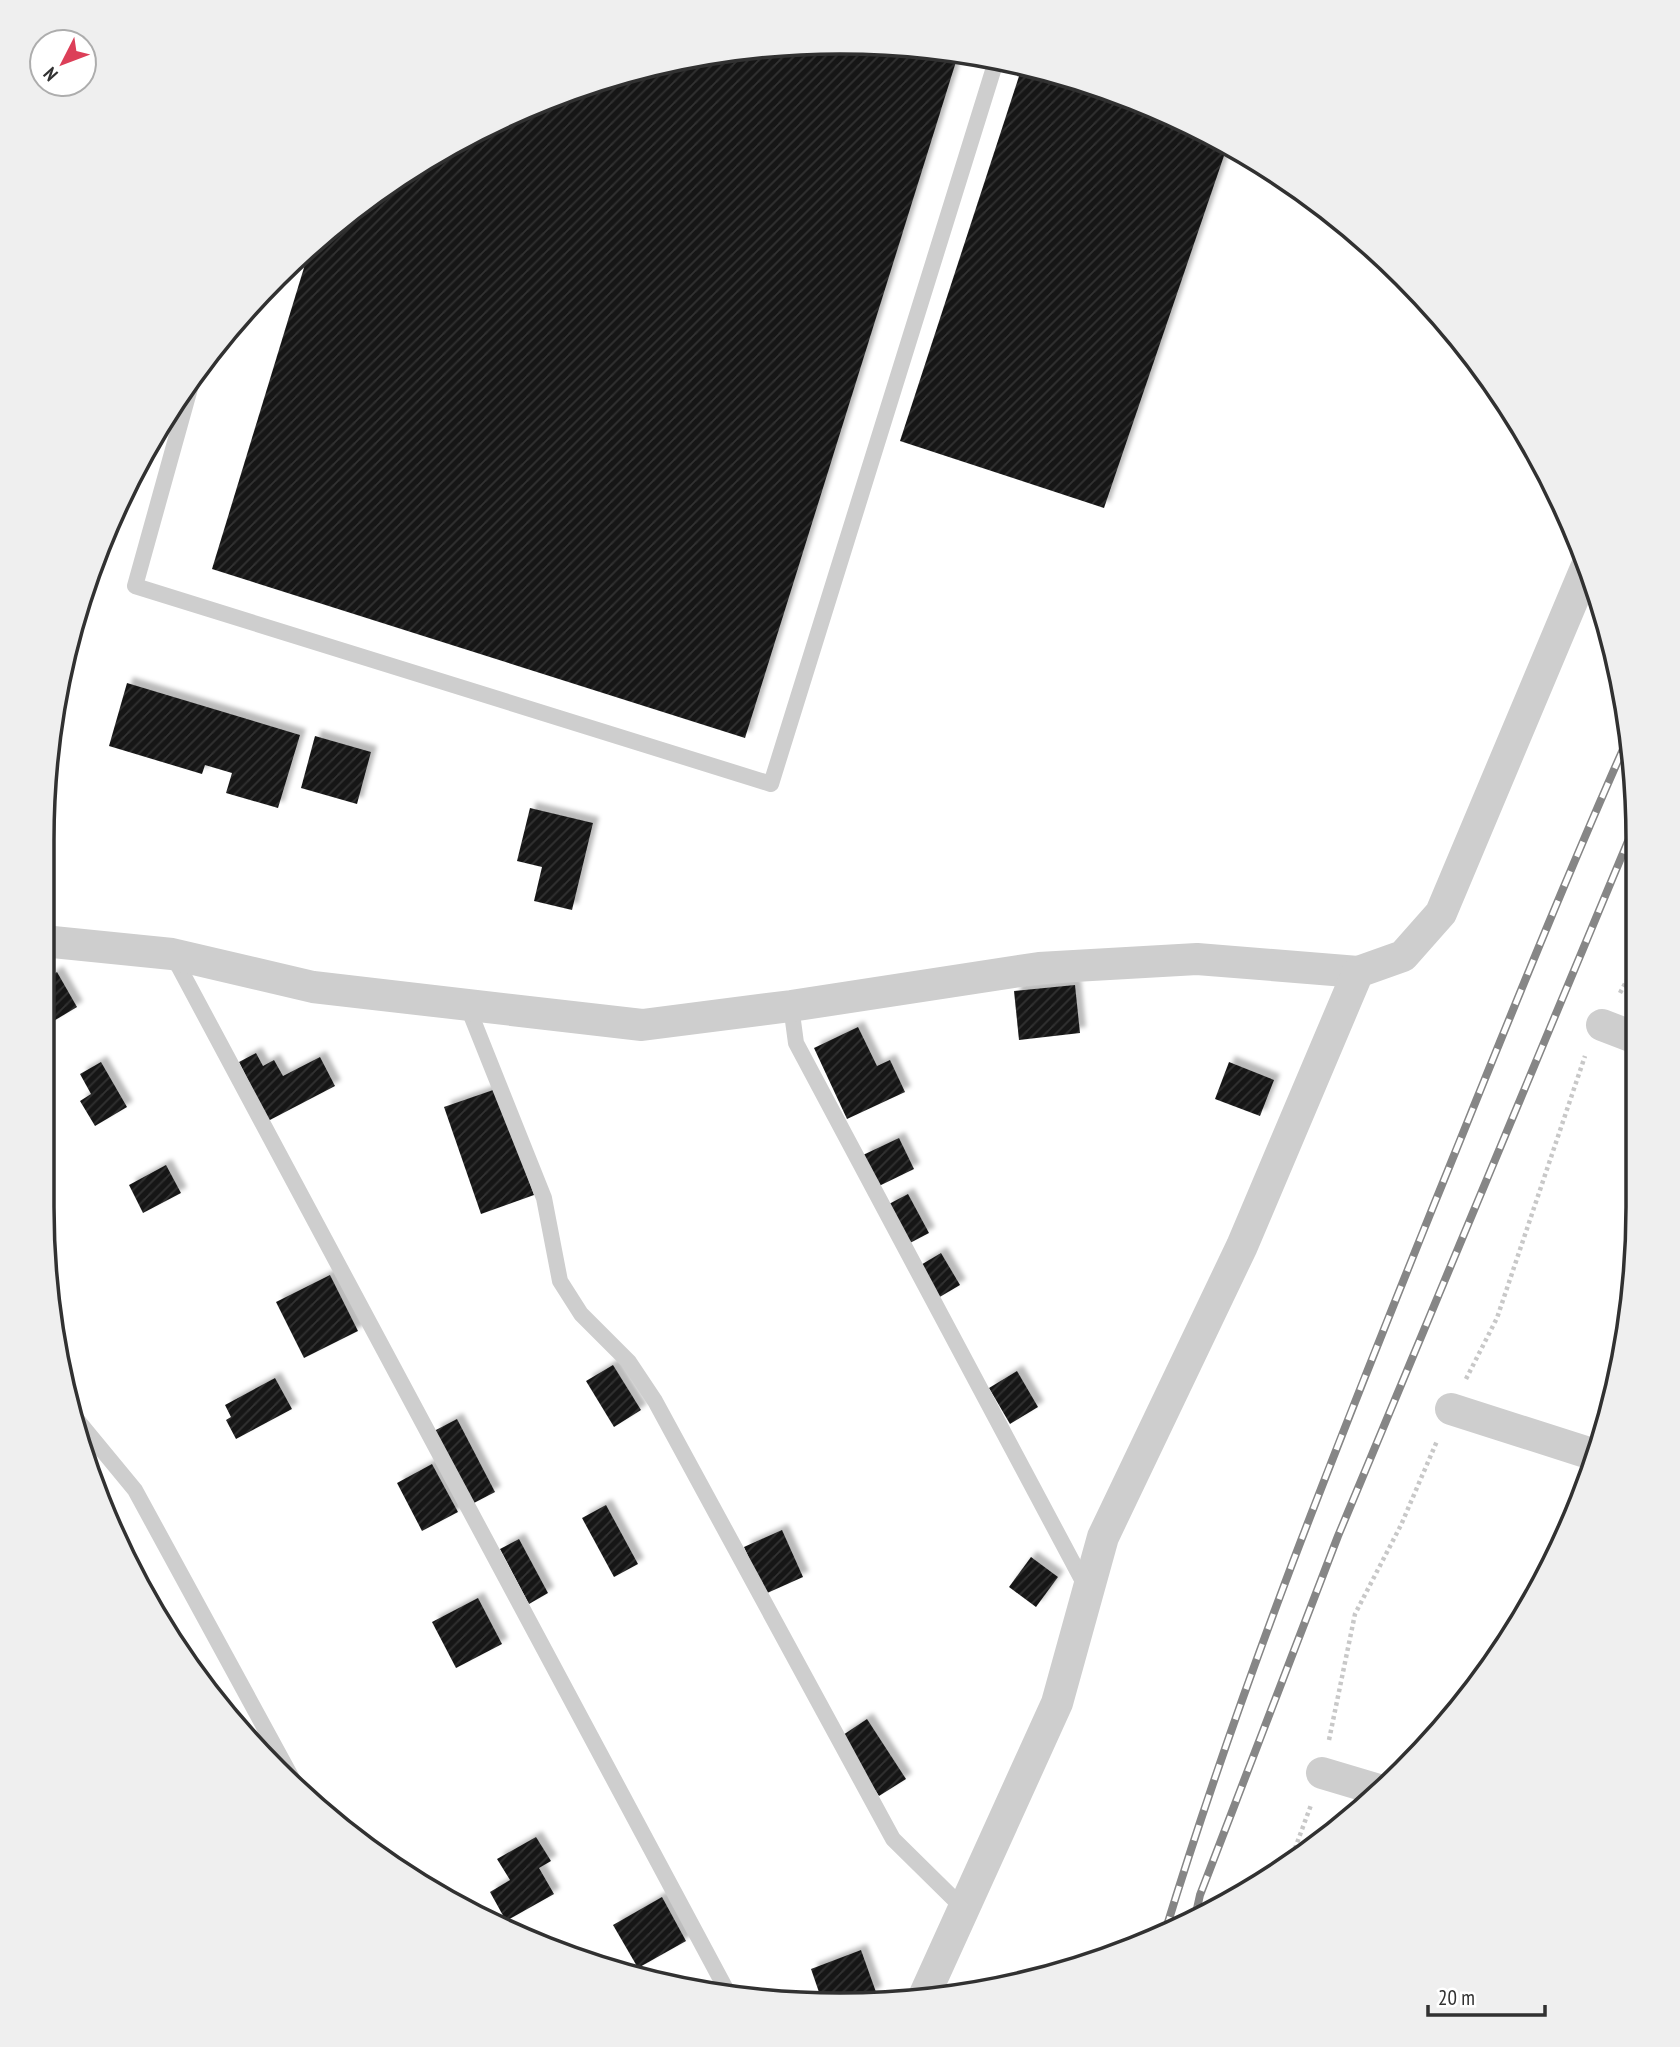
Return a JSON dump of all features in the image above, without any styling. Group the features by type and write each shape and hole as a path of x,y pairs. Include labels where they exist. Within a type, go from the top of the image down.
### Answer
{"street":[{"path":"54,942 172,954 313,987 642,1025 791,1006 1039,968 1197,959 1357,972 1403,956 1441,913 1581,579"},
{"path":"928,1987 1057,1703 1103,1537 1242,1246 1357,972"},
{"path":"1602,1025 1626,1034"},
{"path":"1451,1409 1586,1452"},
{"path":"1322,1773 1370,1787"}],"lane":[{"path":"185,406 135,586 771,784 993,69"},
{"path":"172,954 723,1984"},
{"path":"467,1005 544,1198 561,1281 581,1314 629,1363 655,1401 893,1839 964,1909"},
{"path":"791,1006 796,1043 1088,1591"},
{"path":"88,1433 135,1490 283,1762"}],"building":[{"path":"840,54 956,63 745,738 212,569 305,265 403,187 492,135 539,114 587,96 687,69 737,61"},
{"path":"1019,75 1093,96 1141,114 1224,155 1104,508 900,441"},
{"path":"127,683 300,735 278,808 226,793 232,773 205,765 202,774 109,746"},
{"path":"315,736 371,752 357,804 301,788"},
{"path":"530,808 593,823 572,910 534,901 542,867 517,861"},
{"path":"57,972 77,1007 54,1021 54,974"},
{"path":"1075,985 1080,1033 1019,1040 1014,991"},
{"path":"858,1027 877,1066 890,1060 905,1092 847,1119 814,1048"},
{"path":"256,1053 263,1066 274,1060 283,1076 320,1057 335,1086 268,1121 239,1062"},
{"path":"101,1062 127,1107 95,1126 80,1101 91,1094 80,1074"},
{"path":"1229,1062 1274,1080 1260,1116 1215,1099"},
{"path":"496,1089 534,1195 481,1214 444,1107"},
{"path":"899,1138 914,1169 879,1186 863,1155"},
{"path":"166,1165 181,1193 143,1213 129,1185"},
{"path":"908,1194 929,1233 908,1244 887,1205"},
{"path":"941,1253 960,1285 938,1298 919,1266"},
{"path":"330,1275 358,1331 304,1358 276,1302"},
{"path":"613,1365 641,1410 614,1427 586,1381"},
{"path":"1017,1371 1038,1407 1010,1424 989,1388"},
{"path":"275,1378 292,1409 236,1439 226,1420 231,1417 225,1405"},
{"path":"457,1419 495,1492 472,1504 434,1431"},
{"path":"432,1464 458,1512 422,1531 397,1483"},
{"path":"606,1505 638,1564 614,1577 582,1518"},
{"path":"782,1530 803,1577 765,1594 744,1547"},
{"path":"519,1539 548,1593 529,1604 500,1549"},
{"path":"1031,1557 1058,1577 1036,1607 1009,1587"},
{"path":"478,1598 502,1644 456,1668 432,1622"},
{"path":"867,1719 906,1779 879,1796 840,1737"},
{"path":"536,1837 551,1861 539,1868 554,1894 509,1919 504,1917 490,1892 510,1880 497,1859"},
{"path":"662,1897 686,1941 640,1967 637,1966 613,1925"},
{"path":"861,1950 876,1992 819,1992 811,1969"}],"railway":[{"path":"1169,1921 1258,1655 1327,1473 1530,969 1621,755"},
{"path":"1197,1907 1338,1536 1626,846"}]}
